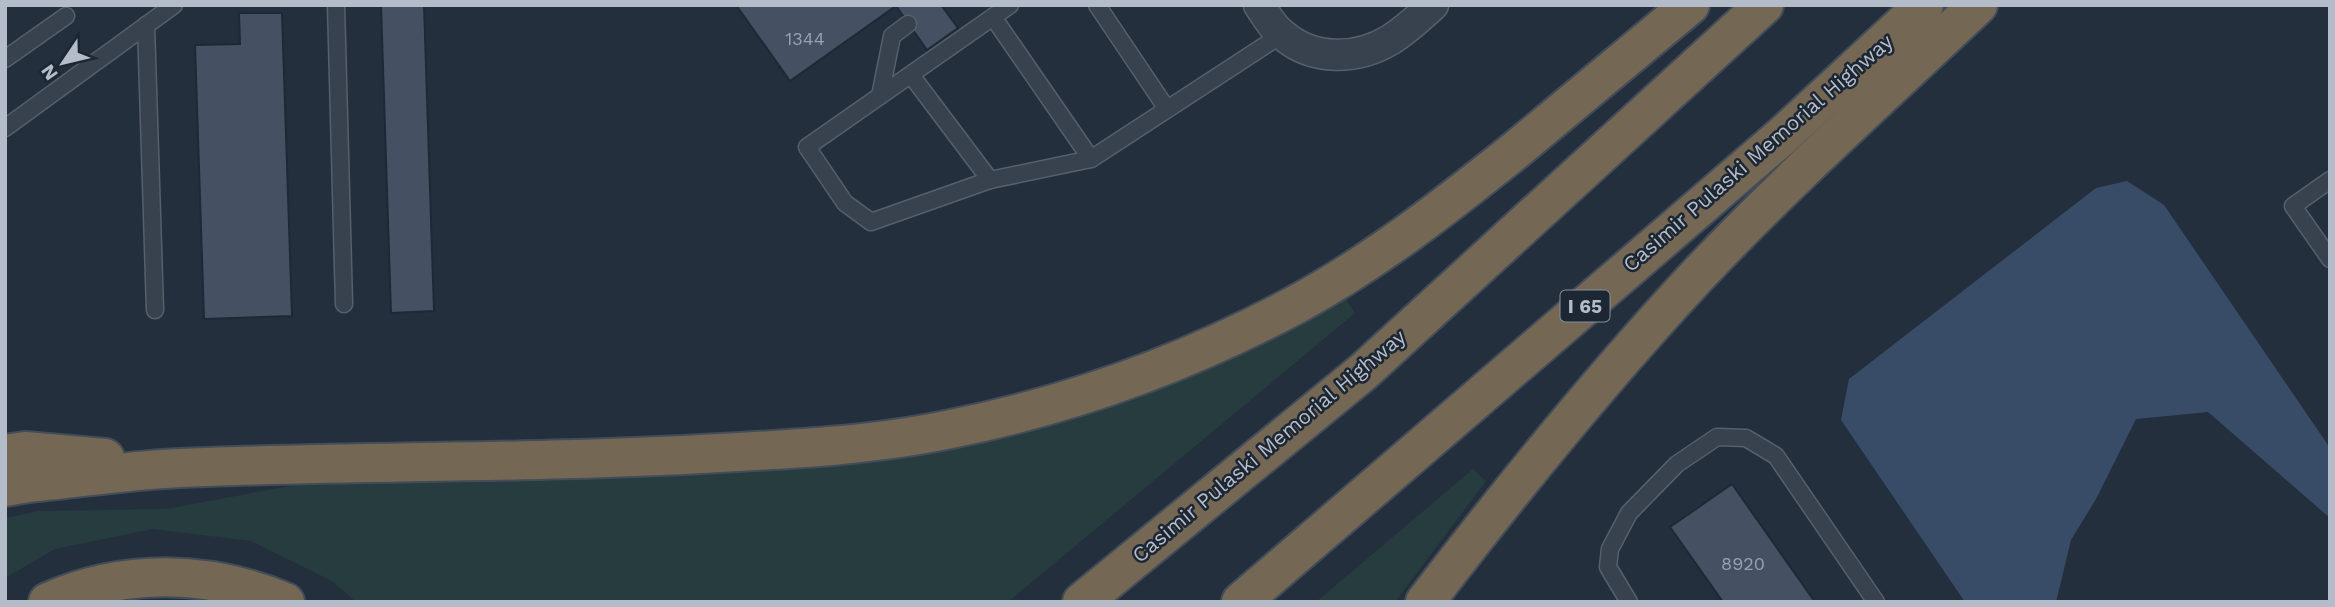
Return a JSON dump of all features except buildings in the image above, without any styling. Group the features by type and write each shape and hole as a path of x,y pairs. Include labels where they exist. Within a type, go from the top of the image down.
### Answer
{"highway":[{"path":"5,487 201,467 652,457 802,449 916,436 1041,407 1134,378 1210,348 1299,303 1441,210 1690,5"},
{"name":"Casimir Pulaski Memorial Highway","path":"1082,602 1363,372 1764,5"},
{"name":"Casimir Pulaski Memorial Highway","path":"1241,602 1780,138 1924,5"},
{"path":"1425,602 1563,427 1695,278 1757,214 1978,5"},
{"path":"5,454 25,452 201,467"},
{"path":"48,602 65,594 110,581 179,576 257,590 285,602"}],"street":[{"path":"1259,5 1281,35 1304,49 1326,55 1369,51 1390,40 1433,5"}],"lane":[{"path":"5,128 174,5"},
{"path":"336,5 344,304"},
{"path":"1010,5 807,147 845,203 871,222 990,180 1091,159 1281,35"},
{"path":"1097,5 1167,109"},
{"path":"5,60 66,16"},
{"path":"993,17 1091,159"},
{"path":"880,96 892,36 908,24"},
{"path":"146,25 155,310"},
{"path":"911,75 990,180"},
{"path":"2330,180 2293,206 2330,259"},
{"path":"1629,602 1608,567 1610,549 1629,513 1677,464 1717,437 1746,438 1776,456 1876,602"}],"green space":[{"path":"1344,297 1355,313 1008,602 356,602 332,581 251,541 153,529 55,549 5,578 5,518 39,511 166,509 333,478 1049,421 1191,375 1303,323"},
{"path":"1473,469 1486,481 1395,602 1316,602"}],"water":[{"path":"2127,181 2164,205 2330,448 2330,518 2208,412 2136,419 2096,499 2071,540 2056,602 1965,602 1841,420 1849,379 2096,188"}]}
